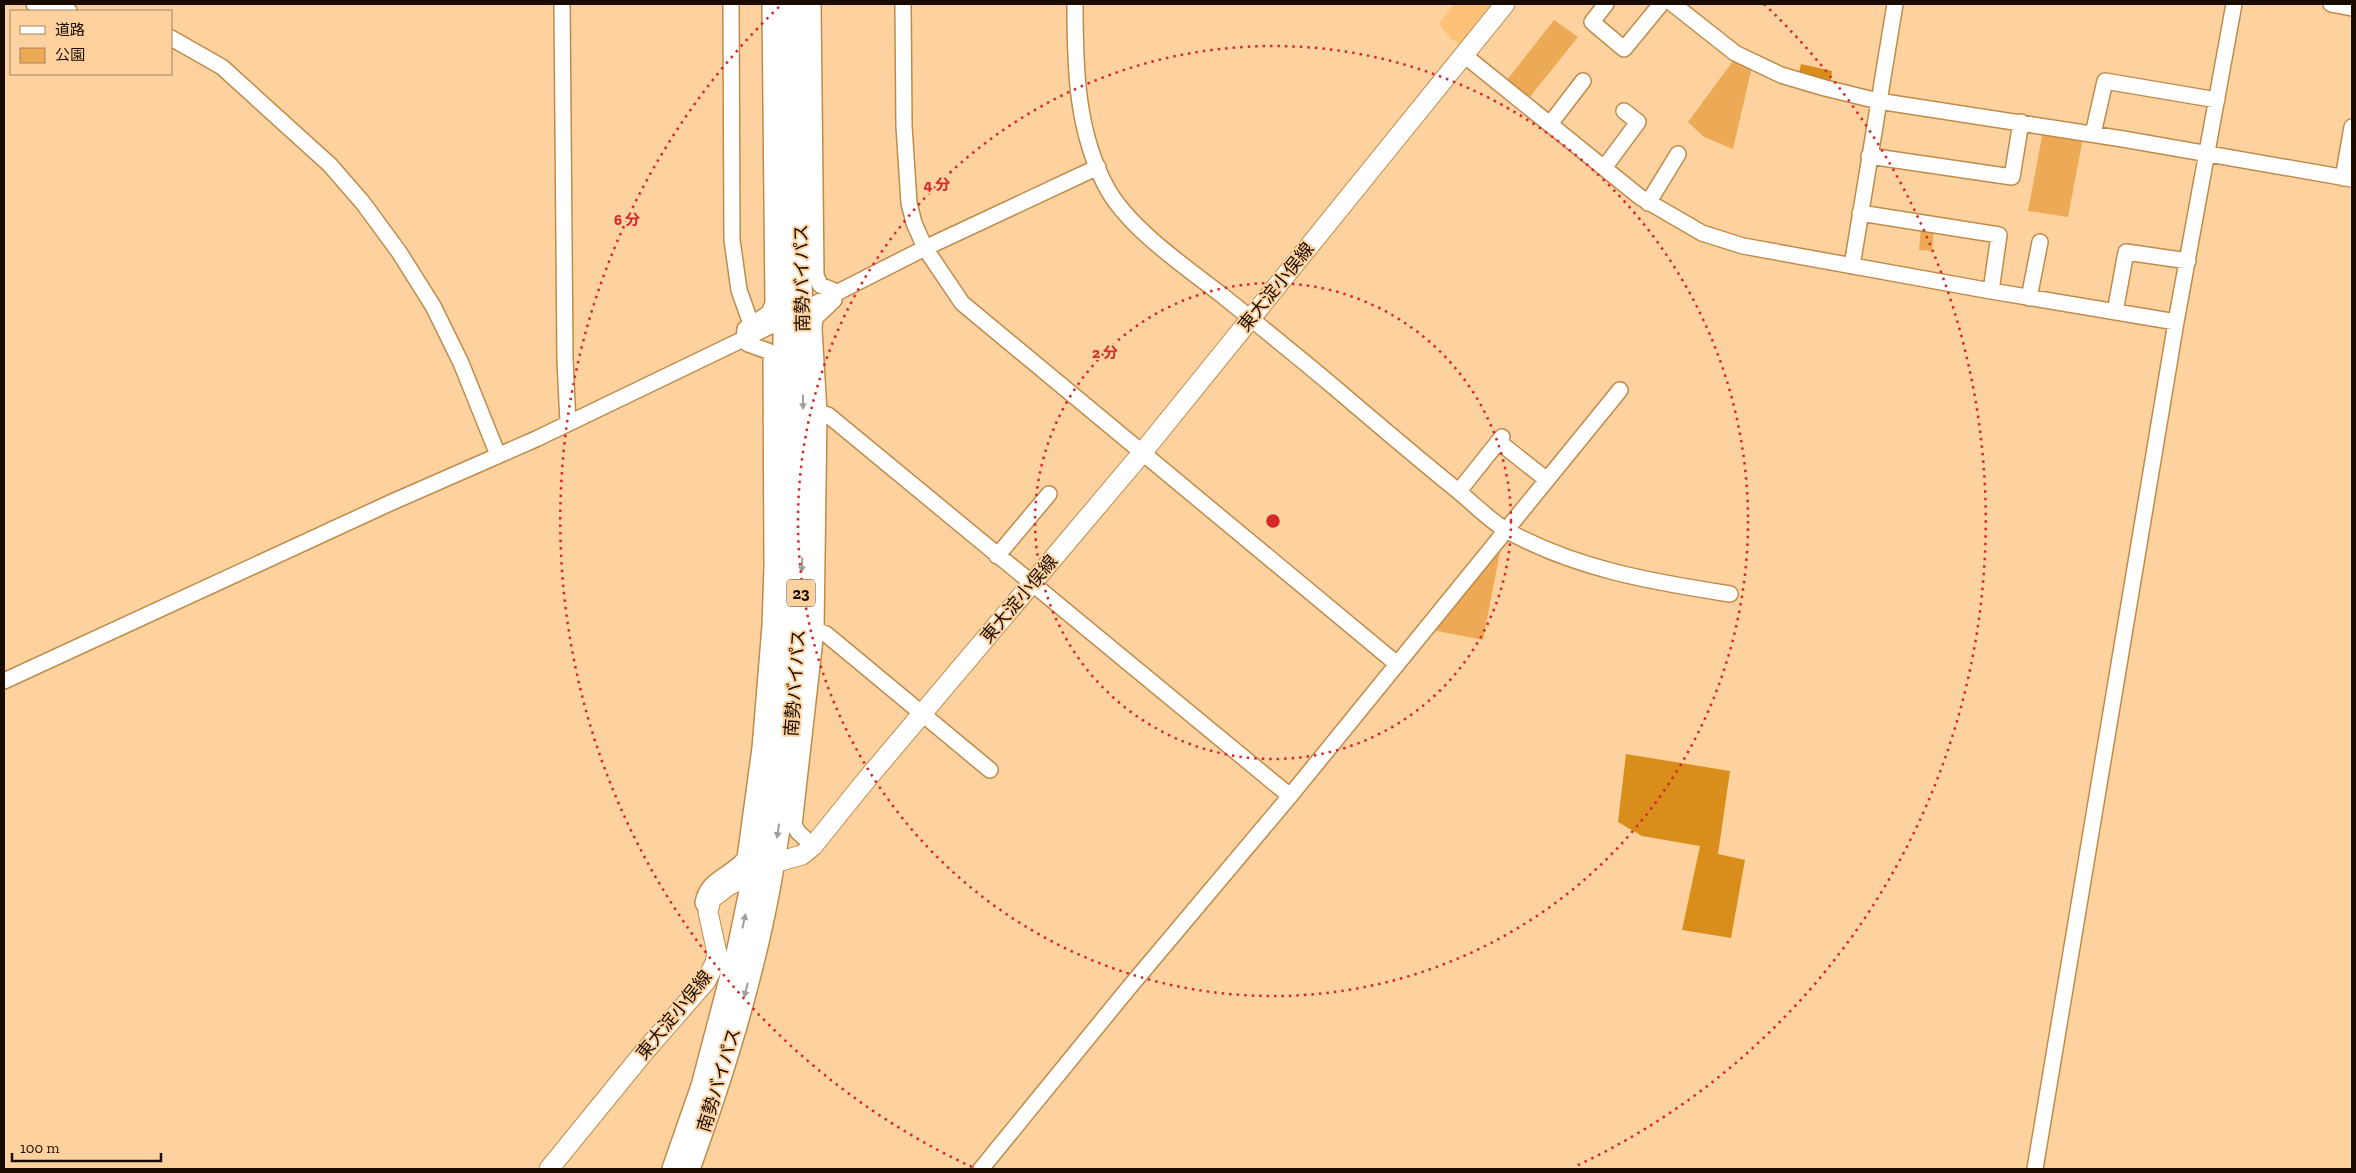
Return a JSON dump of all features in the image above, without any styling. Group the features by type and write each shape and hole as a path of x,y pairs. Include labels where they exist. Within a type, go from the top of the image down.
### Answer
{"highway":[{"name":"南勢バイパス","path":"689,1169 722,1075 746,992 774,863 786,775 798,661 803,544 784,4"},
{"name":"南勢バイパス","path":"673,1169 702,1086 738,949 754,872 775,732 794,315 801,4"}],"main road":[{"name":"東大淀小俣線","path":"549,1169 645,1051 706,981 715,963 717,953 708,912 711,899 718,892 754,872 774,863 802,855 813,846 1142,453 1506,4"}],"street":[{"path":"34,4 64,10"},
{"path":"562,4 565,360 568,423"},
{"path":"731,4 732,240 739,290 751,324"},
{"path":"708,912 703,903 708,888 723,874 739,865 745,858 760,748 770,626 772,566 771,356 768,351 748,344 744,339 745,329 769,313 773,303 770,4"},
{"path":"813,4 816,275 820,285 832,290 834,294 832,305 815,318 814,329 819,412 816,630 794,825 798,832 813,846"},
{"path":"903,4 907,184 914,222 925,248 962,303 1397,664"},
{"path":"1075,4 1075,71 1080,105 1098,168 1108,191 1135,224 1505,530 1556,552 1631,578 1730,594"},
{"path":"1606,4 1592,22 1624,49 1661,4"},
{"path":"1852,266 1895,4"},
{"path":"2035,1169 2176,322 2208,155 2234,4"},
{"path":"2331,4 2352,8"},
{"path":"1676,5 1728,48 1781,76 1878,100 2021,122 2348,178 2352,127"},
{"path":"172,39 222,67 330,164 362,203 399,252 433,306 461,363 498,455"},
{"path":"1464,55 1648,203 1690,228 1720,240 1743,246 2029,298 2176,322"},
{"path":"1550,124 1583,81"},
{"path":"2093,134 2105,81 2217,100"},
{"path":"1604,168 1638,122 1624,111"},
{"path":"1869,156 2012,178 2021,122"},
{"path":"1648,203 1678,154"},
{"path":"4,681 568,423 794,315 925,248 1098,168"},
{"path":"1860,213 1999,235 1991,291"},
{"path":"2029,298 2040,242"},
{"path":"2115,312 2126,252 2188,262"},
{"path":"981,1169 1121,997 1290,796 1620,390"},
{"path":"819,412 828,415 1290,796"},
{"path":"1459,491 1500,440 1547,480"},
{"path":"997,556 1049,494"},
{"path":"816,630 826,634 921,715 990,770"}],"shaded area":[{"path":"1454,4 1491,4 1459,44 1450,38 1439,23"},
{"path":"1801,64 1832,71 1830,86 1798,77"},
{"path":"1626,754 1730,771 1718,854 1745,860 1731,938 1682,930 1700,846 1642,836 1618,822"}],"green space":[{"path":"1554,20 1578,37 1529,98 1507,80"},
{"path":"1736,57 1752,67 1733,149 1704,137 1688,122"},
{"path":"2043,131 2083,138 2068,217 2028,211"},
{"path":"1921,226 1934,229 1932,251 1919,250"},
{"path":"1500,552 1483,640 1432,630 1493,553"}]}
